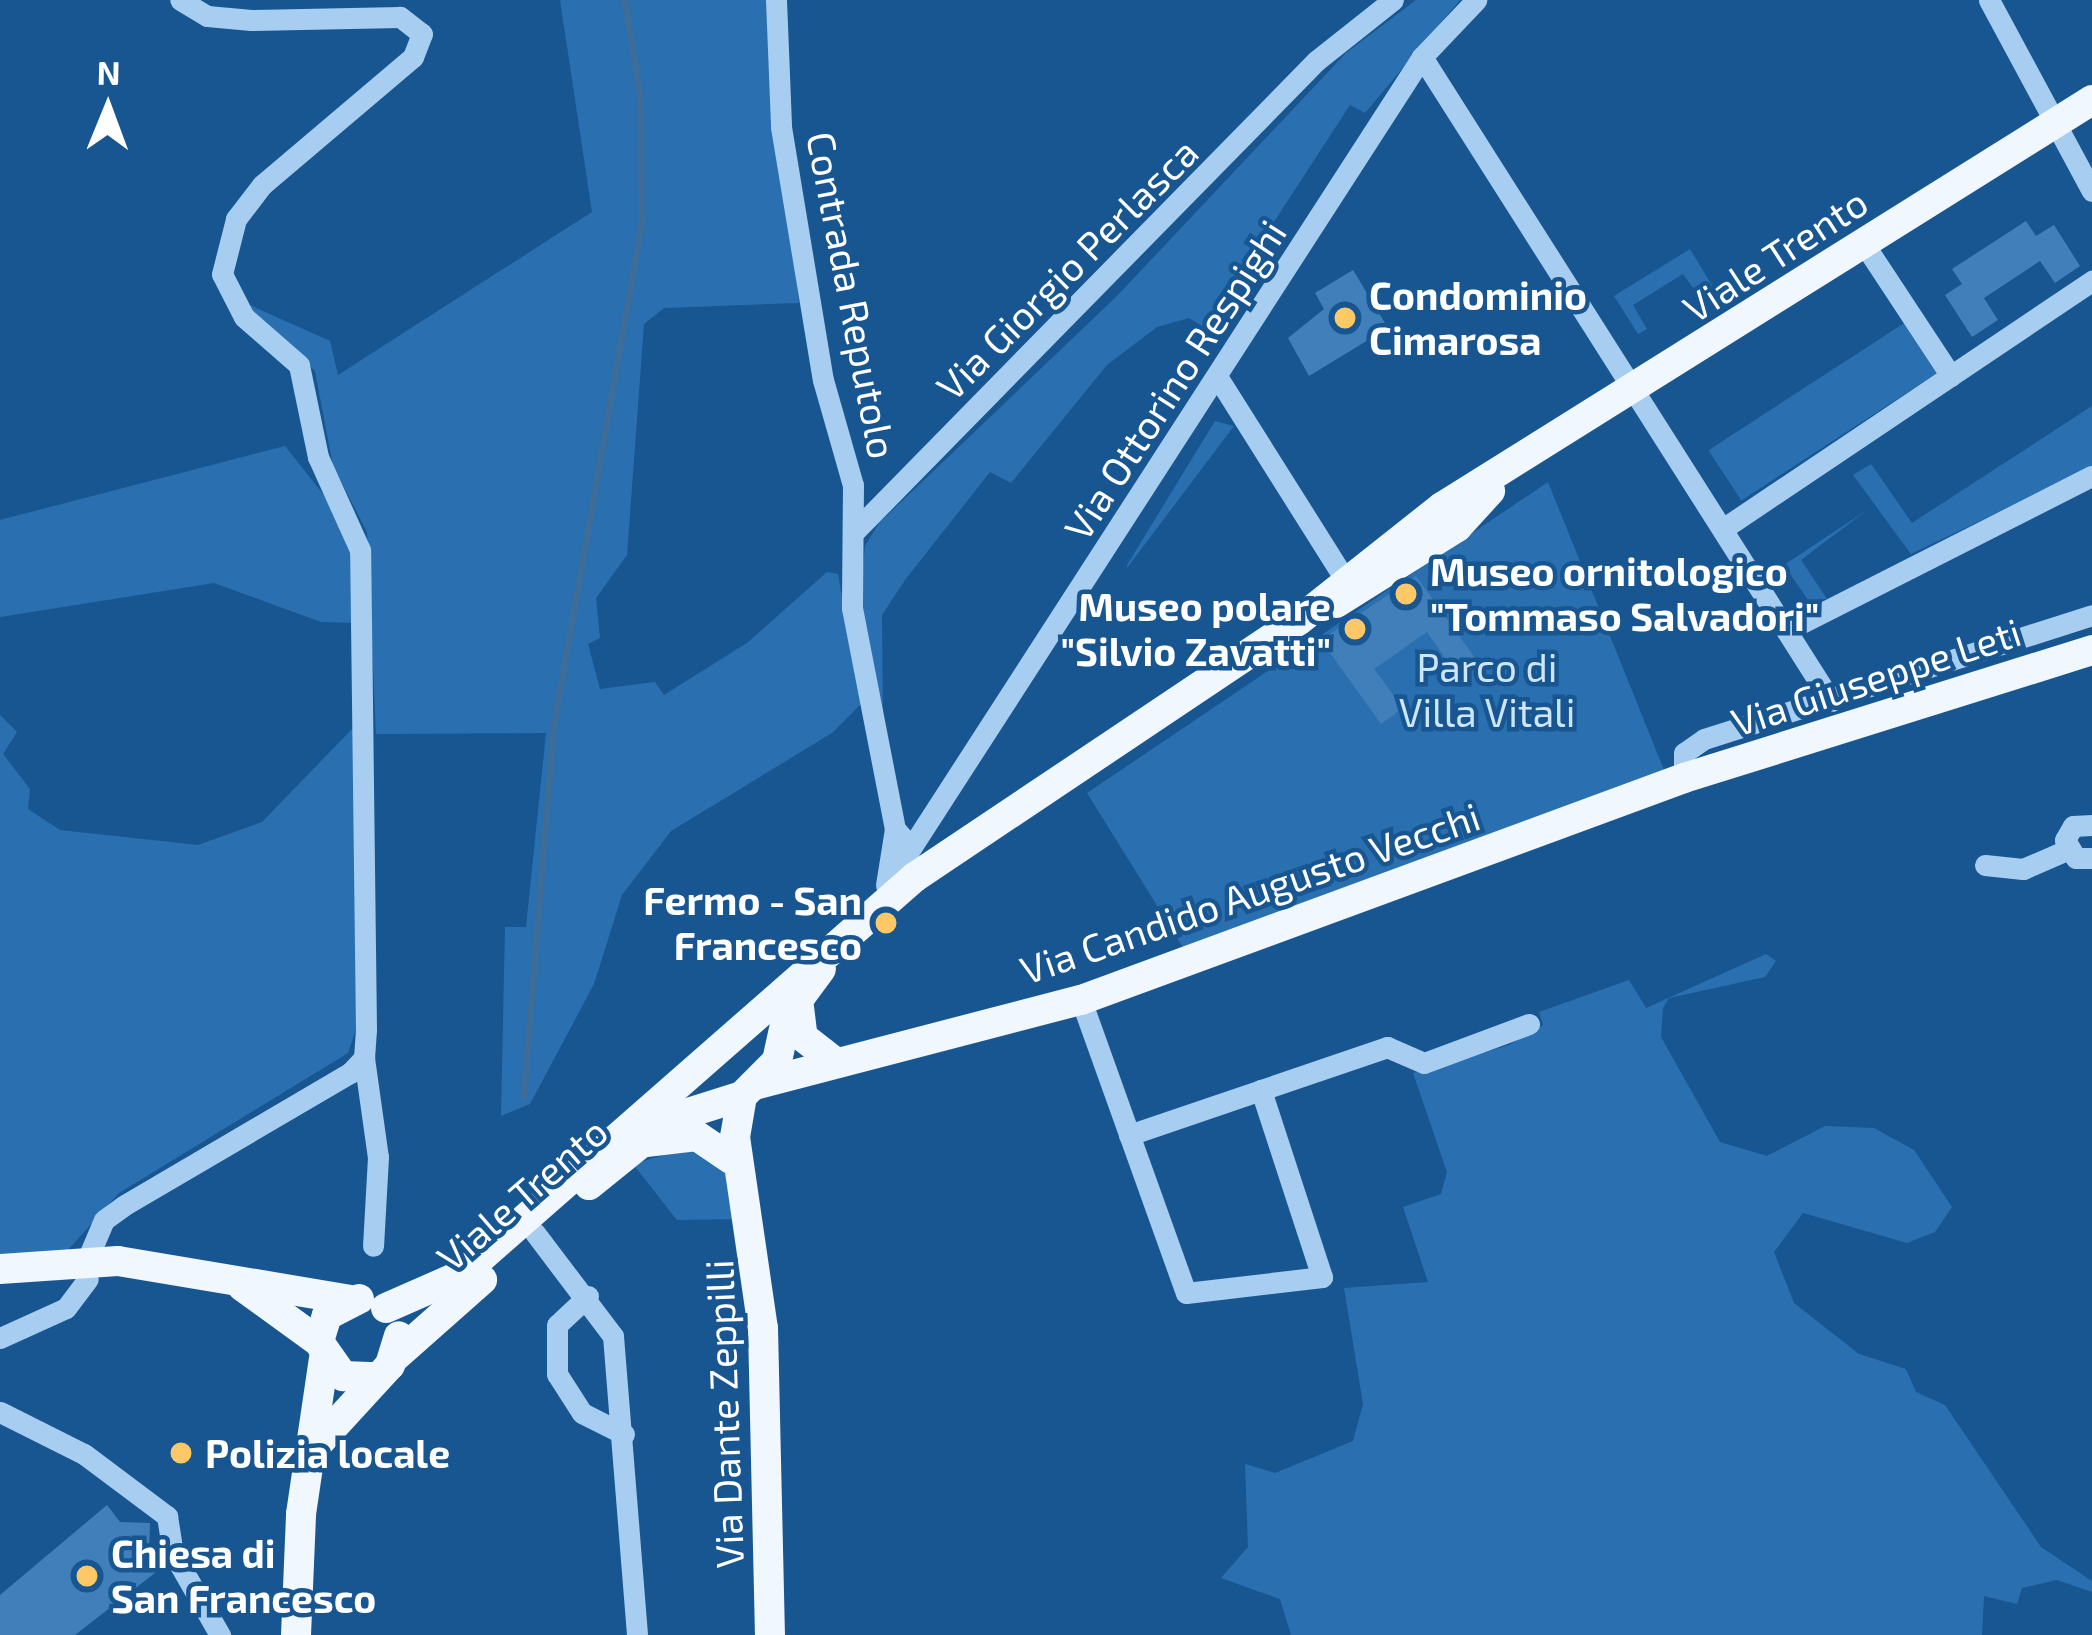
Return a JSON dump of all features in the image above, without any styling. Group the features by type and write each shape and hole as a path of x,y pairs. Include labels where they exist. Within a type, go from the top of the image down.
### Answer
{"main road":[{"name":"Viale Trento","path":"386,1309 461,1275 933,852 1349,586 1456,527 1502,478 2092,100"},
{"name":"Via Giuseppe Leti","path":"1684,778 2092,650"},
{"name":"Via Candido Augusto Vecchi","path":"748,1091 835,1062 1081,1000 1684,778"},
{"name":"Viale Trento","path":"310,1452 386,1366 634,1147 707,1102 748,1091 798,999 933,852"},
{"path":"798,999 803,1037 835,1062"},
{"path":"741,1020 835,1062"},
{"path":"696,1060 707,1102"},
{"name":"Via Dante Zeppilli","path":"748,1091 735,1137 763,1328 770,1635"},
{"name":"Via Dante Zeppilli","path":"707,1102 746,1191"},
{"path":"634,1147 697,1136 731,1159"},
{"path":"0,1271 155,1267 221,1275 351,1300 386,1309 399,1330 386,1366 344,1376 322,1350 221,1275"},
{"path":"296,1635 310,1452 327,1315 351,1300"}],"street":[{"path":"180,0 207,16 251,20 400,17 422,34 413,57 262,185 236,218 222,274 244,317 299,365 318,457 353,525 366,726 364,1058 378,1156 373,1246"},
{"name":"Contrada Reputolo","path":"776,0 781,127 823,380 853,485 853,533"},
{"name":"Via Giorgio Perlasca","path":"853,533 1316,61 1393,0"},
{"name":"Via Ottorino Respighi","path":"807,962 886,885 933,852 1422,57 1475,0"},
{"path":"1989,0 2055,121 2083,153 2092,191"},
{"path":"1422,57 1792,628 1832,701"},
{"path":"1864,244 1951,376"},
{"path":"1727,526 2092,281"},
{"path":"1220,381 1349,586"},
{"path":"1792,628 2092,476"},
{"path":"853,533 852,608 896,829 886,885"},
{"path":"1684,778 1691,745 2092,615"},
{"path":"2067,850 2069,830 2092,823"},
{"path":"896,829 933,852"},
{"path":"1985,865 2023,869 2067,850 2092,858"},
{"path":"1081,1000 1186,1293 1322,1277 1261,1090"},
{"path":"1130,1135 1387,1046 1424,1063 1529,1024"},
{"path":"0,1338 66,1308 88,1270 104,1220 336,1084 364,1058"},
{"path":"535,1232 613,1336 637,1635"},
{"path":"587,1296 557,1324 557,1374 582,1413 624,1434"},
{"path":"0,1412 155,1504 220,1635"}],"green space":[{"path":"560,0 766,0 799,303 664,308 644,324 627,555 596,598 600,638 588,644 600,689 655,682 664,695 747,643 827,572 838,574 861,704 832,733 671,831 622,895 594,984 530,1104 501,1116 505,927 526,927 546,733 376,734 367,532 333,466 315,371 243,302 330,341 338,375 592,212"},
{"path":"1416,0 1460,0 1365,113 1350,105 1205,328 1189,318 1157,327 1107,365 1011,483 990,472 905,580 882,615 883,723 860,595 865,546 879,523 1117,296 1346,53"},
{"path":"1690,249 1713,287 1699,296 1683,274 1633,305 1647,329 1638,334 1614,296"},
{"path":"1909,320 1942,370 1741,500 1709,450"},
{"path":"2092,406 2092,467 1911,554 1853,475 1871,464 1912,523"},
{"path":"1215,421 1234,426 1127,568 1127,565"},
{"path":"285,446 349,527 359,623 321,622 214,583 0,617 0,520"},
{"name":"Parco di Villa Vitali","path":"1548,482 1666,775 1184,949 1087,793"},
{"path":"1867,510 1801,560 1827,599 1808,600 1784,565"},
{"path":"0,715 17,732 3,754 30,789 28,809 60,830 198,845 262,822 355,726 360,1017 348,1053 119,1193 67,1251 0,1255"},
{"path":"1766,954 1776,961 1765,977 1669,998 1663,1008 1661,1037 1720,1142 1767,1156 1825,1126 1874,1128 1914,1150 1952,1207 1935,1232 1907,1243 1803,1213 1774,1252 1794,1303 1859,1354 1906,1369 1916,1392 1945,1405 2041,1547 2092,1581 2092,1592 2057,1580 2022,1588 2017,1604 1984,1596 1982,1635 1291,1635 1280,1599 1221,1578 1248,1547 1245,1464 1275,1473 1353,1441 1363,1404 1344,1288 1428,1282 1403,1207 1441,1194 1447,1172 1413,1073 1509,1045 1543,1025 1539,1012 1629,980 1646,1008"},
{"path":"692,1147 726,1168 745,1219 677,1220 633,1164"}],"building":[{"path":"2026,221 2036,236 2054,225 2080,266 2055,283 2040,261 1984,298 1998,320 1972,337 1945,295 1962,284 1952,269"},
{"name":"Condominio Cimarosa","path":"1353,270 1388,328 1309,376 1288,338 1324,309 1315,293"},
{"path":"1416,576 1475,658 1455,672 1427,632 1374,669 1403,708 1381,724 1321,640"},
{"name":"Chiesa di San Francesco","path":"107,1505 120,1522 150,1523 149,1554 160,1569 75,1635 0,1635 0,1595"}],"waterway":[{"path":"524,1097 554,726 642,223 641,101 625,0"}],"place":[{"name":"Condominio Cimarosa","path":"1345,318"},
{"name":"Museo ornitologico \"Tommaso Salvadori\"","path":"1406,594"},
{"name":"Museo polare \"Silvio Zavatti\"","path":"1355,629"},
{"name":"Fermo - San Francesco","path":"886,923"},
{"name":"Polizia locale","path":"181,1453"},
{"name":"Chiesa di San Francesco","path":"87,1576"}]}
